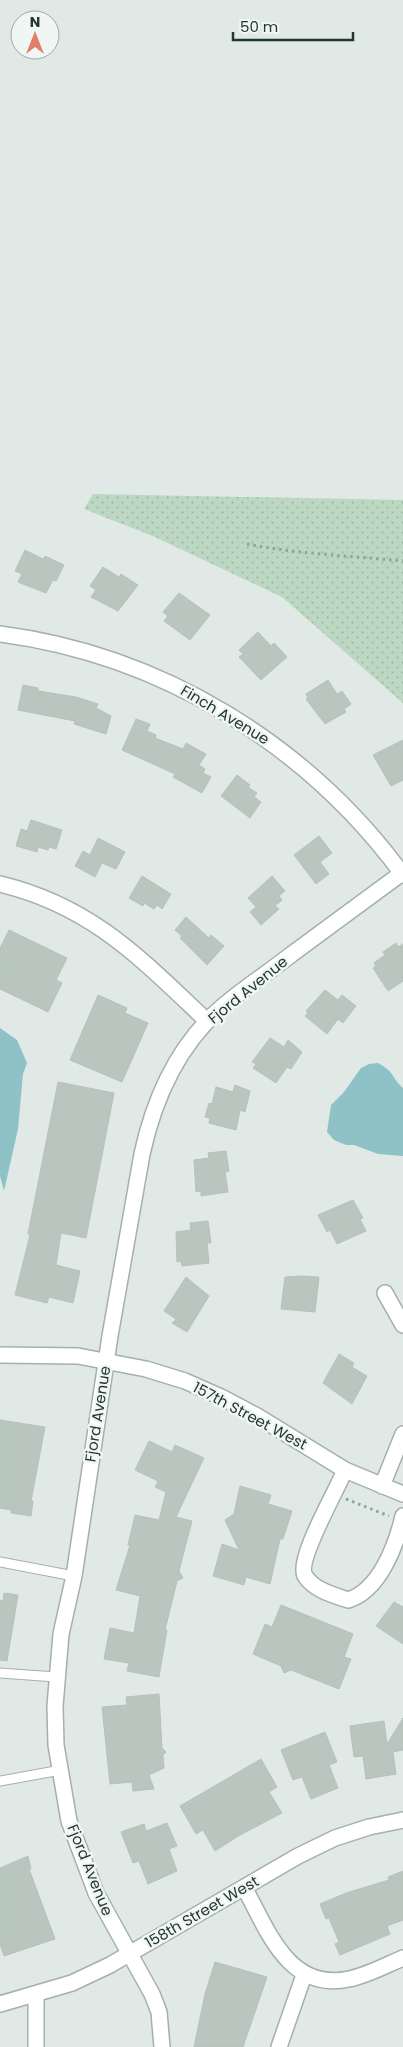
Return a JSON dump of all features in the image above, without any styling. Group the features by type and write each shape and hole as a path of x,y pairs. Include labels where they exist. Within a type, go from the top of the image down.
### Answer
{"street":[{"name":"Finch Avenue","path":"0,634 68,646 118,662 167,681 222,710 274,744 315,777 374,837 402,874"},
{"name":"Fjord Avenue","path":"162,2047 159,2012 152,1994 96,1893 81,1857 69,1821 56,1745 56,1677 61,1634 74,1576 107,1361 148,1128 169,1075 208,1022 242,991 402,874"},
{"path":"0,884 47,898 96,924 137,955 208,1022"},
{"path":"385,1293 403,1325"},
{"name":"157th Street West","path":"0,1355 63,1355 107,1361 170,1376 221,1397 320,1453 346,1470 403,1494"},
{"path":"382,1486 403,1434"},
{"path":"346,1470 307,1548 302,1564 304,1575 314,1586 348,1600 360,1597 378,1574 395,1544 397,1517"},
{"name":"158th Street West","path":"0,2004 36,1996 72,1983 129,1954 245,1889 298,1856 335,1838 369,1827 403,1820"},
{"path":"245,1889 276,1944 293,1966 304,1975 327,1980 348,1980 403,1958"},
{"path":"279,2047 304,1975"},
{"path":"36,1996 36,2047"}],"lane":[{"path":"0,1562 74,1576"},
{"path":"0,1674 56,1677"},
{"path":"0,1781 61,1770"}],"path":[{"path":"247,544 271,549 360,559 403,561"},
{"path":"346,1499 397,1517"}],"green space":[{"path":"93,494 403,500 403,703 282,597 155,537 84,509"}],"water":[{"path":"0,1028 17,1040 27,1063 23,1074 18,1129 4,1191 0,1176"},
{"path":"378,1063 390,1072 403,1088 403,1156 378,1154 354,1145 346,1145 334,1140 327,1132 331,1105 344,1092 361,1068 369,1064"}],"building":[{"path":"25,550 43,559 45,556 64,565 56,581 53,580 46,593 18,582 22,574 15,571"},
{"path":"103,567 119,577 121,574 138,585 118,611 91,597 96,590 90,586"},
{"path":"179,593 210,615 190,640 164,621 168,616 163,612"},
{"path":"258,632 271,646 274,643 287,657 261,680 239,657 243,654 239,650"},
{"path":"328,680 337,694 342,691 351,704 344,709 346,712 325,724 306,699 308,698 306,694"},
{"path":"23,685 38,688 38,691 76,697 98,704 96,708 111,716 106,734 74,724 75,721 18,710"},
{"path":"136,719 150,724 147,731 156,735 155,738 183,749 186,743 206,754 199,765 205,769 203,773 211,777 202,793 173,777 175,774 122,750"},
{"path":"403,740 403,780 391,786 373,755"},
{"path":"237,775 250,785 248,787 257,793 254,797 261,802 250,818 221,796"},
{"path":"31,820 62,830 56,849 49,847 48,850 38,847 37,852 16,846 21,829 27,831"},
{"path":"319,836 332,853 320,862 329,874 316,884 294,855"},
{"path":"98,838 125,852 116,869 102,863 95,877 75,866 83,851 90,855"},
{"path":"142,876 171,894 162,909 157,905 154,909 144,903 143,906 129,898"},
{"path":"272,876 285,891 279,896 282,900 275,906 279,909 261,925 250,912 256,907 248,898"},
{"path":"186,917 209,938 211,935 224,946 207,965 180,938 182,936 175,930"},
{"path":"9,930 67,958 56,980 62,983 48,1012 0,989 0,948"},
{"path":"396,943 398,947 403,944 403,981 388,991 373,968 376,966 374,963 385,955 383,952"},
{"path":"325,990 338,1000 342,995 356,1006 343,1023 338,1019 327,1034 305,1016 308,1013 306,1011"},
{"path":"98,995 127,1008 125,1013 148,1023 122,1082 70,1060"},
{"path":"270,1038 284,1047 288,1040 302,1052 291,1069 287,1067 276,1083 253,1068 256,1064 252,1062"},
{"path":"58,1082 114,1093 86,1238 61,1233 56,1265 80,1271 73,1303 49,1297 47,1303 15,1295 30,1235 28,1234"},
{"path":"235,1085 250,1091 245,1112 240,1110 236,1130 209,1123 210,1118 205,1117 209,1103 212,1104 216,1087 233,1092"},
{"path":"226,1151 229,1171 225,1172 228,1192 201,1196 201,1191 196,1192 194,1160 209,1158 208,1153"},
{"path":"353,1200 363,1218 360,1219 366,1231 337,1244 330,1230 327,1232 318,1215"},
{"path":"208,1221 211,1243 207,1243 209,1263 182,1266 181,1261 177,1262 176,1232 191,1230 190,1223"},
{"path":"186,1277 209,1296 187,1332 172,1323 176,1319 164,1311"},
{"path":"285,1277 319,1277 315,1312 281,1309"},
{"path":"339,1354 354,1363 352,1367 367,1376 352,1404 323,1383"},
{"path":"0,1420 45,1427 31,1501 33,1501 31,1516 11,1513 11,1510 0,1508"},
{"path":"149,1441 172,1452 175,1445 204,1458 176,1517 192,1521 179,1571 183,1578 177,1581 165,1630 167,1630 159,1677 127,1671 129,1663 104,1659 110,1628 134,1633 140,1596 116,1590 130,1545 128,1545 135,1515 159,1520 166,1492 155,1487 158,1481 135,1470"},
{"path":"240,1486 271,1495 268,1504 292,1511 283,1539 280,1539 270,1584 246,1577 244,1585 213,1576 222,1544 239,1550 225,1520 234,1514"},
{"path":"4,1593 18,1595 7,1661 0,1660 0,1600 3,1601"},
{"path":"394,1602 403,1607 403,1644 376,1626"},
{"path":"281,1605 353,1634 344,1657 351,1659 339,1689 291,1670 284,1673 281,1666 253,1654 265,1624 272,1627"},
{"path":"159,1694 162,1748 166,1752 163,1755 164,1768 149,1775 154,1789 133,1791 132,1782 110,1784 102,1707 127,1705 126,1697"},
{"path":"403,1718 403,1750 393,1752 396,1774 366,1779 363,1756 354,1757 350,1726 384,1721 387,1744"},
{"path":"325,1732 337,1762 329,1765 338,1788 311,1799 302,1777 293,1780 281,1750"},
{"path":"261,1759 277,1787 269,1792 282,1813 240,1835 215,1851 203,1830 196,1834 180,1806"},
{"path":"167,1823 177,1846 169,1849 177,1871 148,1884 139,1861 133,1863 121,1832 144,1824 146,1831"},
{"path":"28,1856 31,1869 29,1869 55,1939 4,1956 0,1944 0,1868"},
{"path":"403,1871 403,1920 387,1926 390,1934 340,1955 335,1944 339,1942 329,1918 326,1919 320,1904 346,1893 389,1880 388,1877"},
{"path":"215,1962 267,1977 243,2047 194,2047 205,1994"}]}
